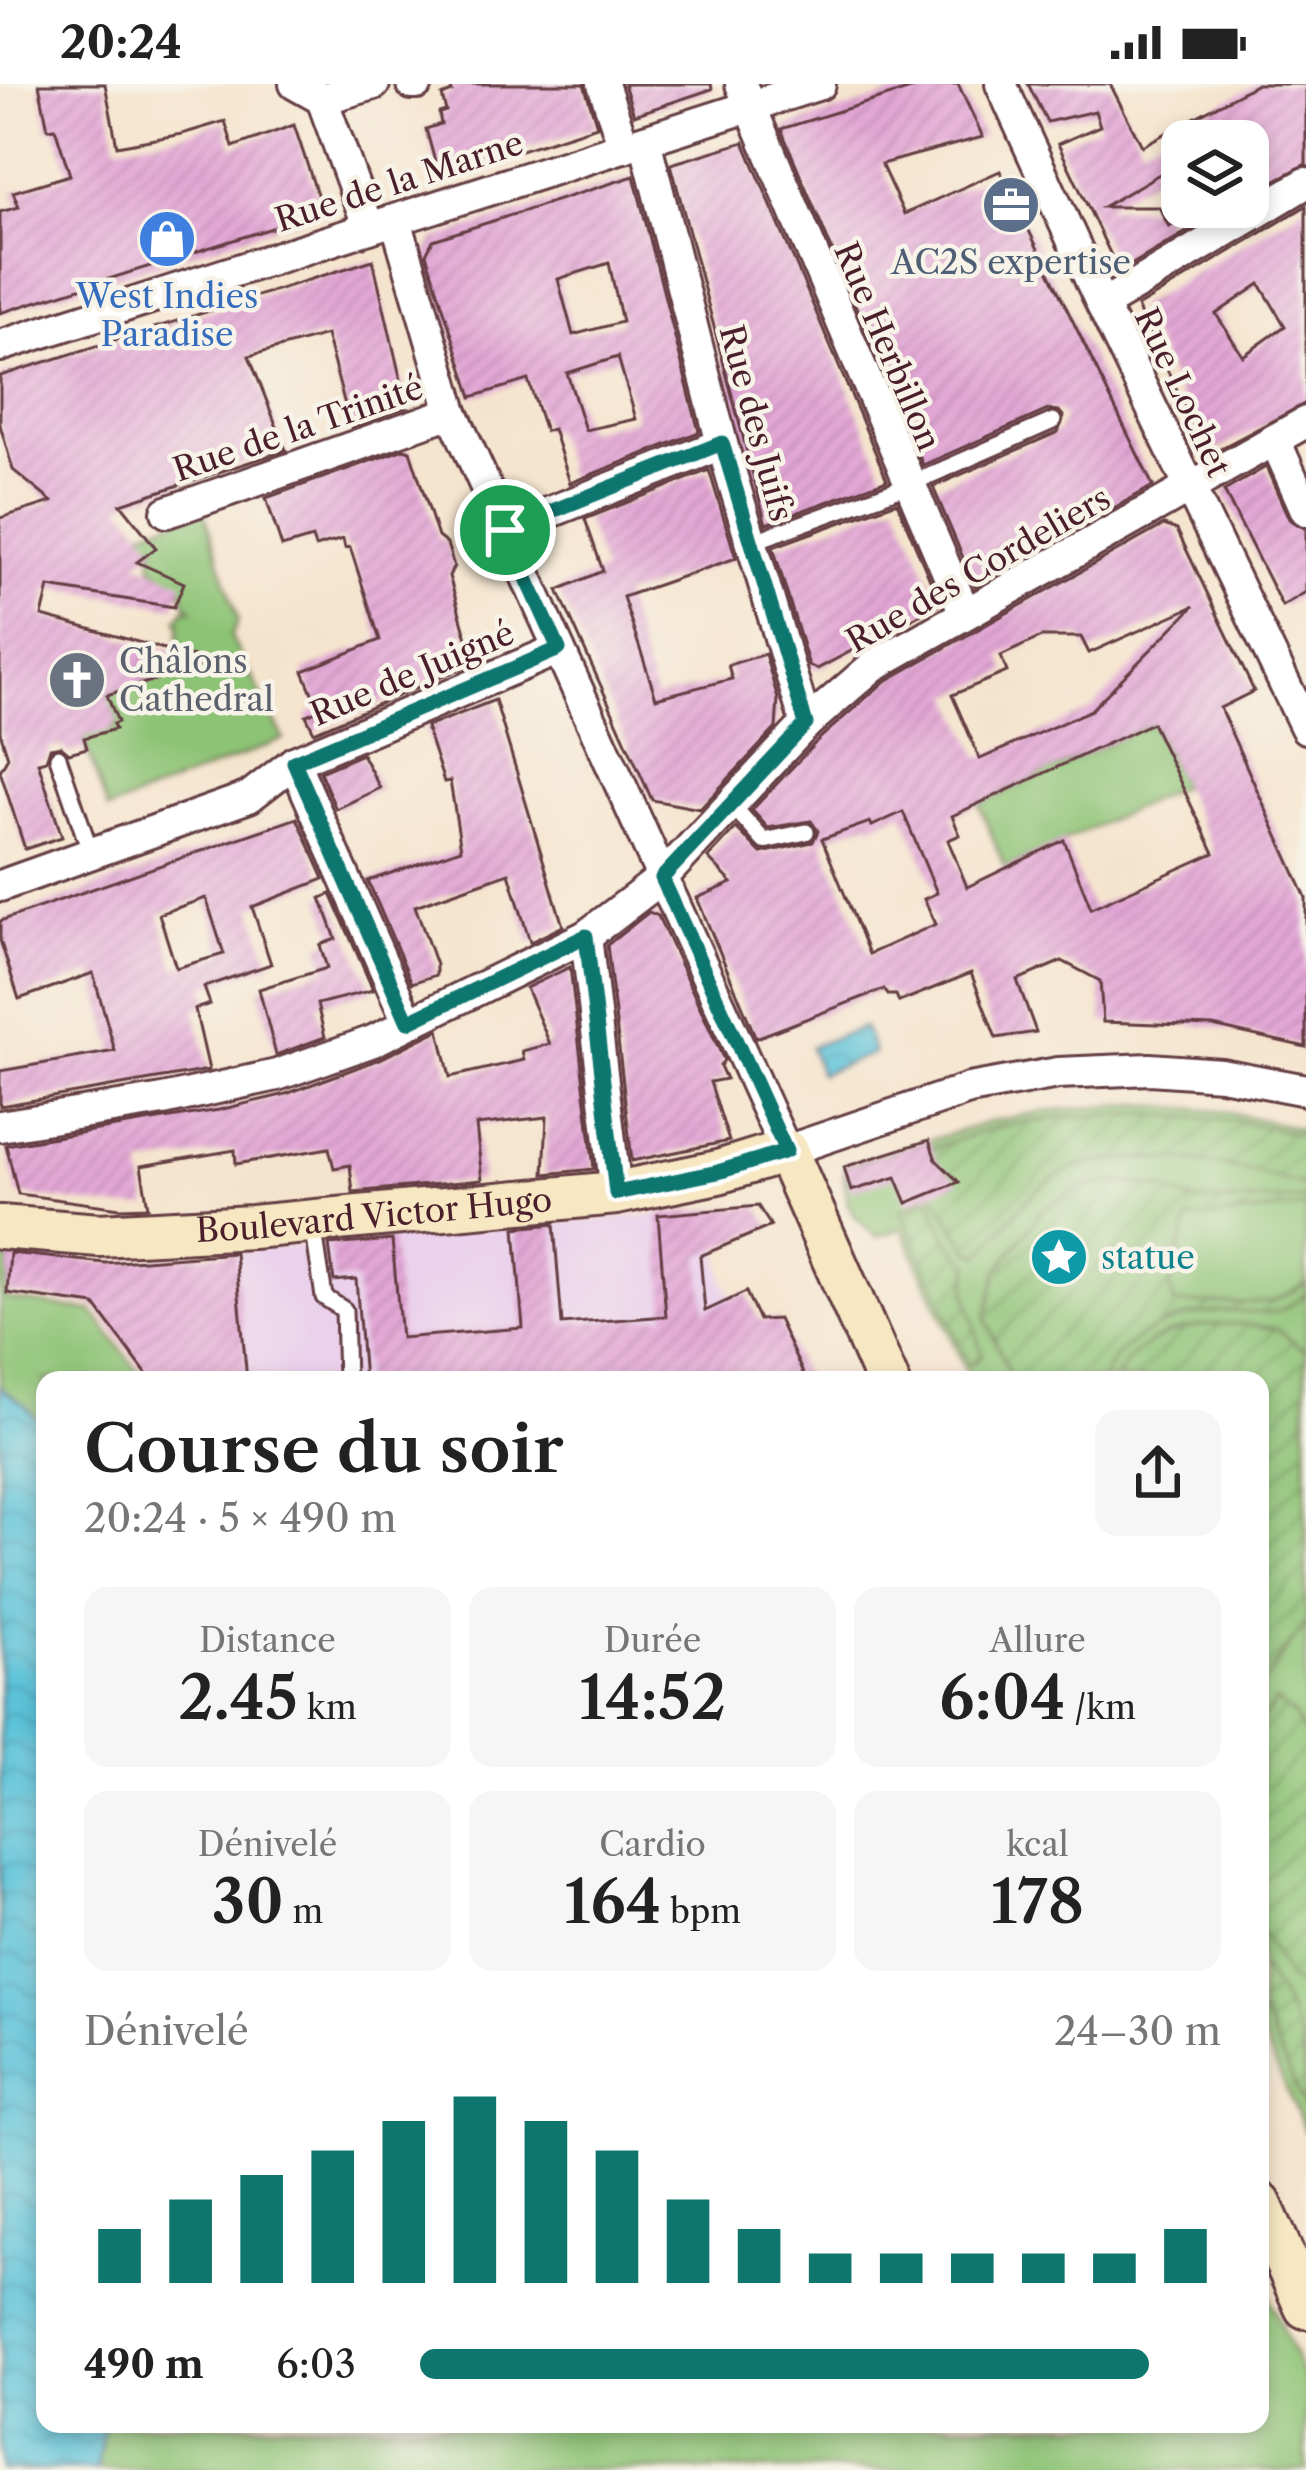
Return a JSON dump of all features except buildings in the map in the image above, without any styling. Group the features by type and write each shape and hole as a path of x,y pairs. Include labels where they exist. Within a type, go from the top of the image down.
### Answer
{"main road":[{"name":"Boulevard Victor Hugo","path":"0,1227 100,1234 313,1222 616,1193 718,1172 786,1151"},
{"path":"786,1151 883,1371"},
{"path":"1269,2224 1306,2307"}],"street":[{"path":"295,84 322,99 382,224 452,412 786,1151"},
{"path":"322,99 374,84"},
{"name":"Rue des Juifs","path":"603,84 635,143 806,724"},
{"name":"Rue de la Marne","path":"0,346 635,143 745,95 820,84"},
{"name":"Rue Lochet","path":"1001,84 1306,728"},
{"name":"Rue Herbillon","path":"745,95 964,611"},
{"path":"1102,305 1306,183"},
{"name":"Rue de la Trinité","path":"167,512 452,412"},
{"name":"Rue des Cordeliers","path":"0,1126 163,1100 277,1075 373,1041 586,936 662,878 806,724 873,666 1306,422"},
{"path":"1275,440 1306,510"},
{"path":"505,530 722,443"},
{"name":"Rue de Juigné","path":"0,886 249,797 294,762 559,649"},
{"path":"294,762 408,1022"},
{"path":"586,936 616,1193"},
{"name":"Boulevard Victor Hugo","path":"786,1151 969,1089 1058,1073 1150,1069 1221,1074 1306,1090"}],"lane":[{"path":"752,542 908,485 1053,421"},
{"path":"58,757 91,854"},
{"path":"730,804 764,841 806,832"},
{"path":"313,1222 324,1297 344,1310 346,1371"}],"shaded area":[{"path":"715,1209 723,1278 742,1321 778,1319 802,1371 145,1371 99,1306 7,1293 10,1251 105,1263"}],"green space":[{"path":"204,510 238,621 231,637 284,739 108,810 82,734 115,728 118,721 104,696 176,675 177,620 185,609 192,609 181,589 152,566 156,547 135,533"},
{"path":"1152,723 1182,786 1005,868 979,804"},
{"path":"1139,1104 1228,1112 1306,1130 1306,2134 1269,2051 1269,1371 966,1371 902,1228 877,1237 854,1214 847,1199 845,1166 993,1121 1047,1111"},
{"path":"1140,1114 1238,1121 1306,1136 1306,1187 1213,1164 1107,1161 1051,1180 1013,1214 981,1255 970,1251 910,1156 996,1127 1065,1117"},
{"path":"1119,1181 1160,1188 1195,1202 1306,1199 1306,1207 1188,1220 1170,1287 1174,1303 1180,1304 1271,1301 1306,1283 1306,1293 1274,1312 1228,1311 1172,1321 1138,1338 1108,1371 1008,1371 986,1319 997,1272 1041,1211 1082,1186"},
{"path":"929,1197 948,1241 970,1265 966,1290 982,1356 969,1365 901,1210"},
{"path":"0,1249 10,1251 6,1299 92,1311 138,1371 36,1371 36,1421 0,1389"},
{"path":"1206,1325 1277,1329 1306,1351 1306,1622 1269,1675 1269,1371 1121,1371 1154,1340"},
{"path":"1276,1701 1292,1714 1306,1737 1306,1982 1300,1988 1288,1978 1269,1945 1269,1711"},
{"path":"1269,1979 1297,2034 1306,2111 1269,2029"},
{"path":"1269,2298 1306,2383 1306,2470 97,2470 103,2433 1269,2433"}],"water":[{"path":"864,1027 874,1053 820,1074 810,1047"},
{"path":"0,1387 36,1418 36,2433 103,2433 97,2470 0,2470"}],"place":[{"name":"AC2S expertise","path":"1011,205"},
{"name":"West Indies Paradise","path":"167,239"},
{"name":"Châlons Cathedral","path":"77,680"},
{"name":"statue","path":"1059,1257"}],"route":[{"path":"722,443 806,724 662,878 786,1151 718,1172 616,1193 586,936 408,1022 294,762 559,649 505,530 722,443"}]}
